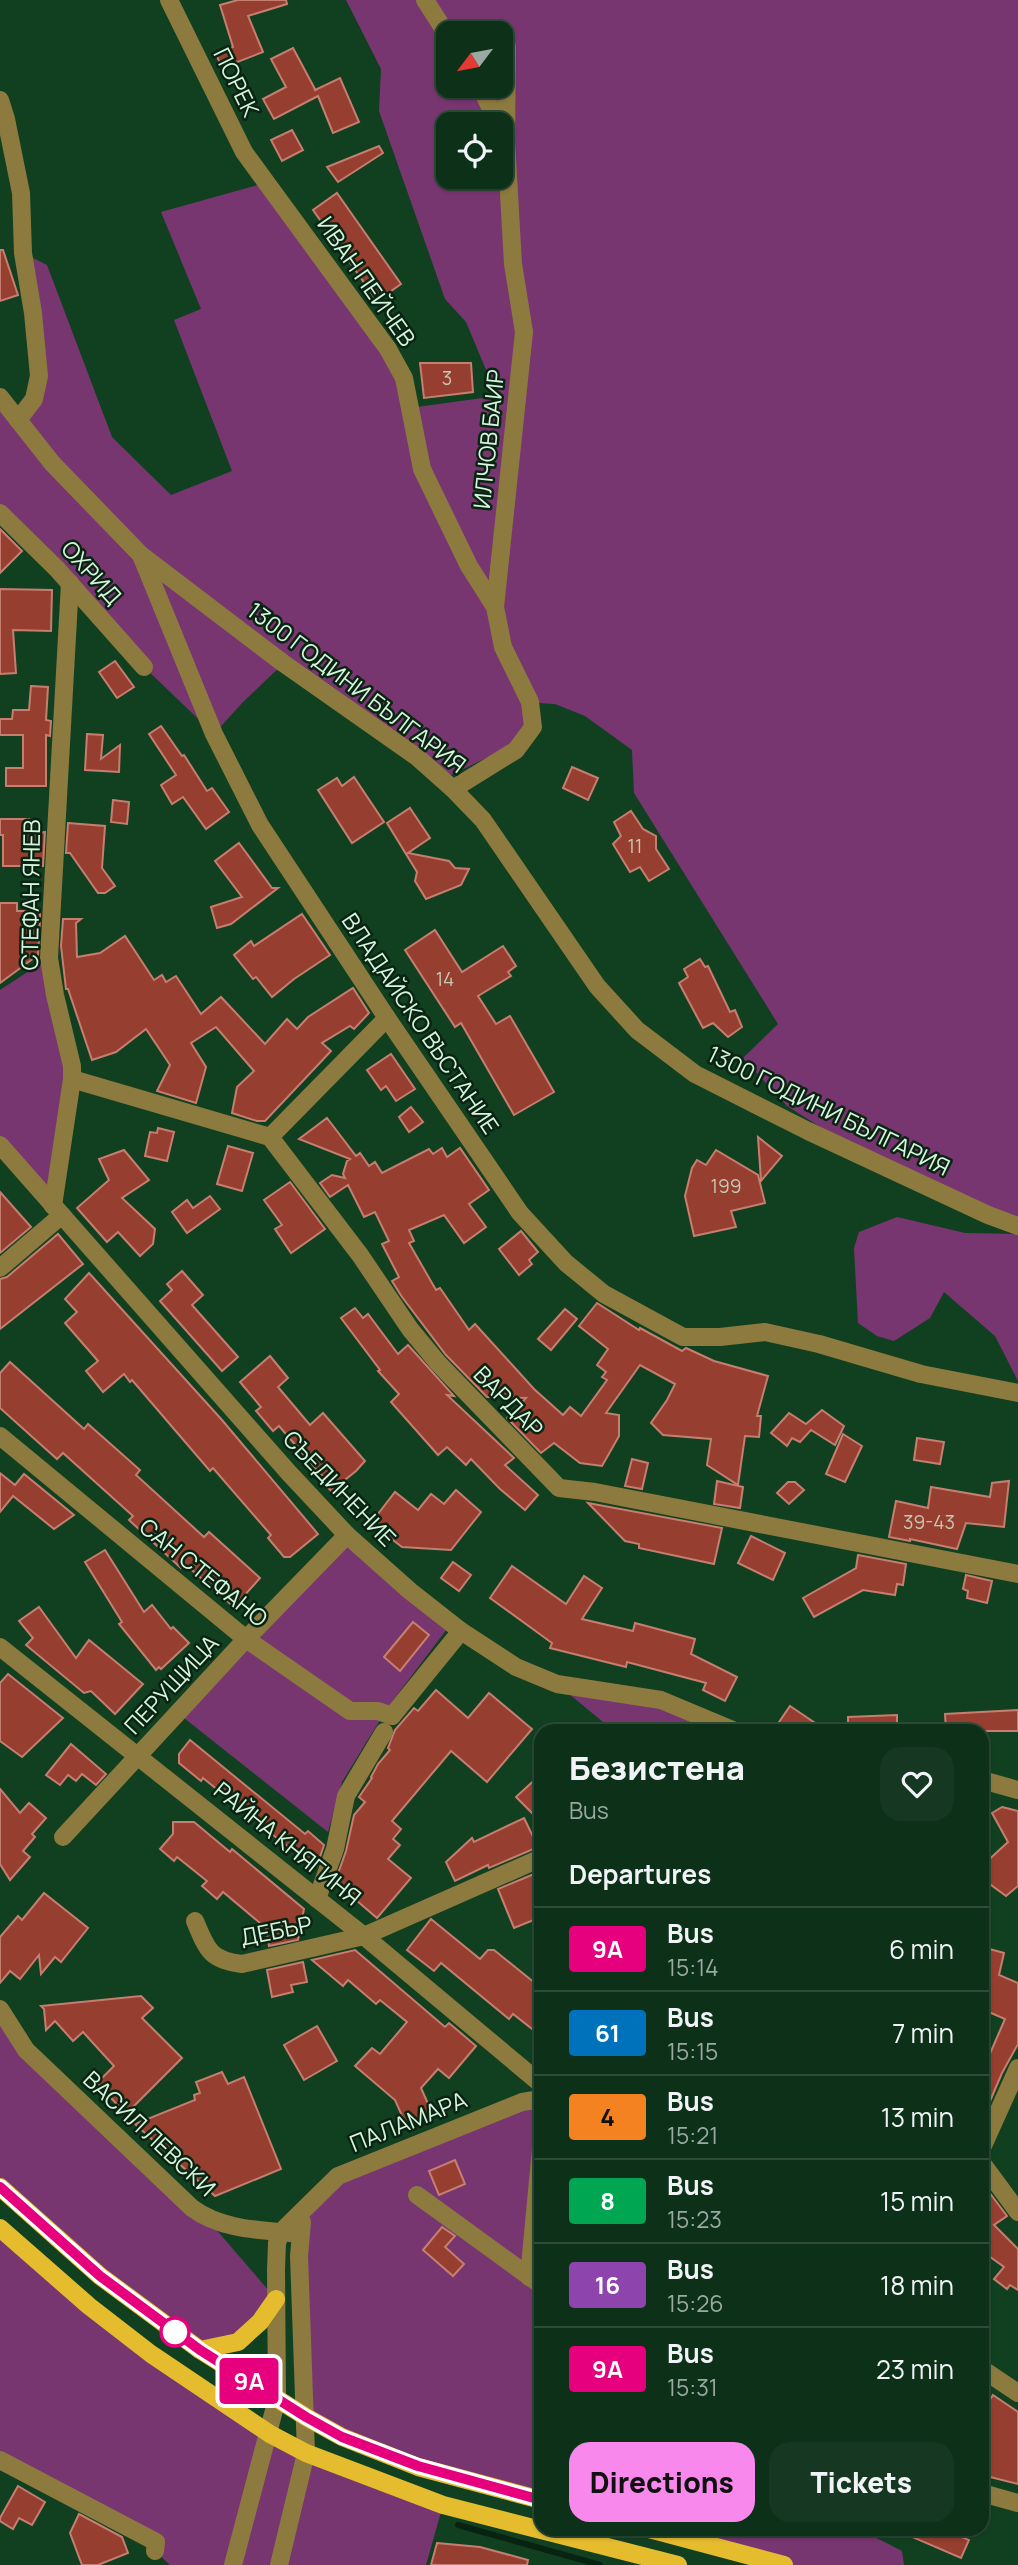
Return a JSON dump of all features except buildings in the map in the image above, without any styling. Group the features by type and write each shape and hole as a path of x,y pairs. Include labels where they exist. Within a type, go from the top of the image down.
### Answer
{"main road":[{"path":"0,2187 100,2276 200,2350 306,2417 342,2437 418,2466 534,2498"},
{"path":"0,2228 89,2306 151,2354 270,2434 306,2453 443,2505 534,2528"},
{"path":"200,2350 238,2342 260,2322 276,2300"},
{"path":"564,2536 678,2565"},
{"path":"675,2536 784,2565"}],"street":[{"name":"ПОРЕК","path":"169,0 244,152 265,183"},
{"path":"425,0 438,21"},
{"path":"0,100 21,193 23,253 39,376 34,399 18,420"},
{"name":"ИВАН ПЕЙЧЕВ","path":"265,183 382,340 404,378 422,469 469,566 495,607"},
{"name":"ИЛЧОВ БАИР","path":"453,789 516,750 533,727 530,702 503,647 495,607 524,332 513,264 507,189"},
{"name":"ВЛАДАЙСКО ВЪСТАНИЕ","path":"0,397 51,463 141,555 209,724 260,825 520,1213 566,1263 604,1294 683,1337 720,1337 765,1332 921,1374 1018,1393"},
{"name":"ОХРИД","path":"0,513 70,583 144,667"},
{"name":"1300 ГОДИНИ БЪЛГАРИЯ","path":"141,555 283,663 416,757 453,789 483,820 597,986 637,1030 695,1073 808,1131 988,1215 1018,1226"},
{"name":"СТЕФАН ЯНЕВ","path":"58,1210 72,1079 66,1035 55,995 49,958 70,583"},
{"path":"72,1079 270,1137 387,1018"},
{"name":"ВАРДАР","path":"270,1137 360,1255 410,1329 438,1363 559,1488 608,1495 1018,1574"},
{"name":"СЪЕДИНЕНИЕ","path":"0,1145 289,1474 346,1535 410,1591 461,1631 516,1667 557,1684 661,1700 718,1724"},
{"path":"0,1268 58,1210"},
{"name":"САН СТЕФАНО","path":"0,1436 246,1639 350,1711 378,1711 388,1724"},
{"name":"ПЕРУЩИЦА","path":"62,1837 346,1535"},
{"path":"317,1899 335,1849 346,1796 388,1724 461,1631"},
{"name":"РАЙНА КНЯГИНЯ","path":"0,1647 364,1936 534,2078"},
{"path":"989,1782 1018,1790"},
{"name":"ДЕБЪР","path":"195,1921 207,1950 222,1962 242,1964 364,1936 534,1861"},
{"name":"ВАСИЛ ЛЕВСКИ","path":"0,2009 26,2050 192,2208 207,2219 242,2228 301,2234"},
{"path":"0,2031 26,2050"},
{"path":"989,2132 1018,2068"},
{"name":"ПАЛАМАРА","path":"281,2232 338,2176 522,2102 534,2100"},
{"path":"989,2173 1018,2212"},
{"path":"417,2195 534,2280"},
{"path":"279,2565 306,2453 299,2256 304,2207"},
{"path":"233,2565 270,2434 277,2399 277,2243 281,2232"},
{"path":"989,2374 1018,2393"},
{"path":"0,2460 156,2542 155,2551"},
{"path":"989,2495 1018,2502"}],"shaded area":[{"path":"346,0 1018,0 1018,1226 988,1215 822,1128 787,1106 743,1058 778,1024 634,793 632,750 585,716 555,704 523,702 525,729 509,747 451,775 416,757 283,664 214,734 144,667 0,513 0,397 17,420 34,399 23,253 47,265 112,437 171,495 232,471 174,320 201,309 161,212 265,183 388,349 410,408 497,396 466,322 445,299 379,111 381,69"},
{"path":"49,958 72,1066 53,1206 0,1145 0,990"},
{"path":"897,1217 965,1233 1018,1234 1018,1381 995,1336 944,1292 930,1318 894,1341 877,1336 858,1323 854,1248 859,1232"},
{"path":"347,1545 450,1625 388,1707 342,1782 328,1832 184,1718"},
{"path":"557,1684 661,1700 718,1724 606,1724"},
{"path":"0,2009 26,2050 207,2219 276,2299 260,2322 200,2350 0,2187"},
{"path":"534,2102 534,2223 529,2277 534,2280 534,2498 418,2467 306,2417 304,2207 338,2176"},
{"path":"0,2228 269,2434 443,2505 426,2565 170,2565 155,2551 0,2460"},
{"path":"675,2536 873,2536 902,2551 904,2565 784,2565"}],"waterway":[{"path":"458,2525 600,2565"}],"bus line":[{"name":"9А","path":"0,2187 100,2276 200,2350 306,2417 342,2437 418,2466 534,2498"}]}
